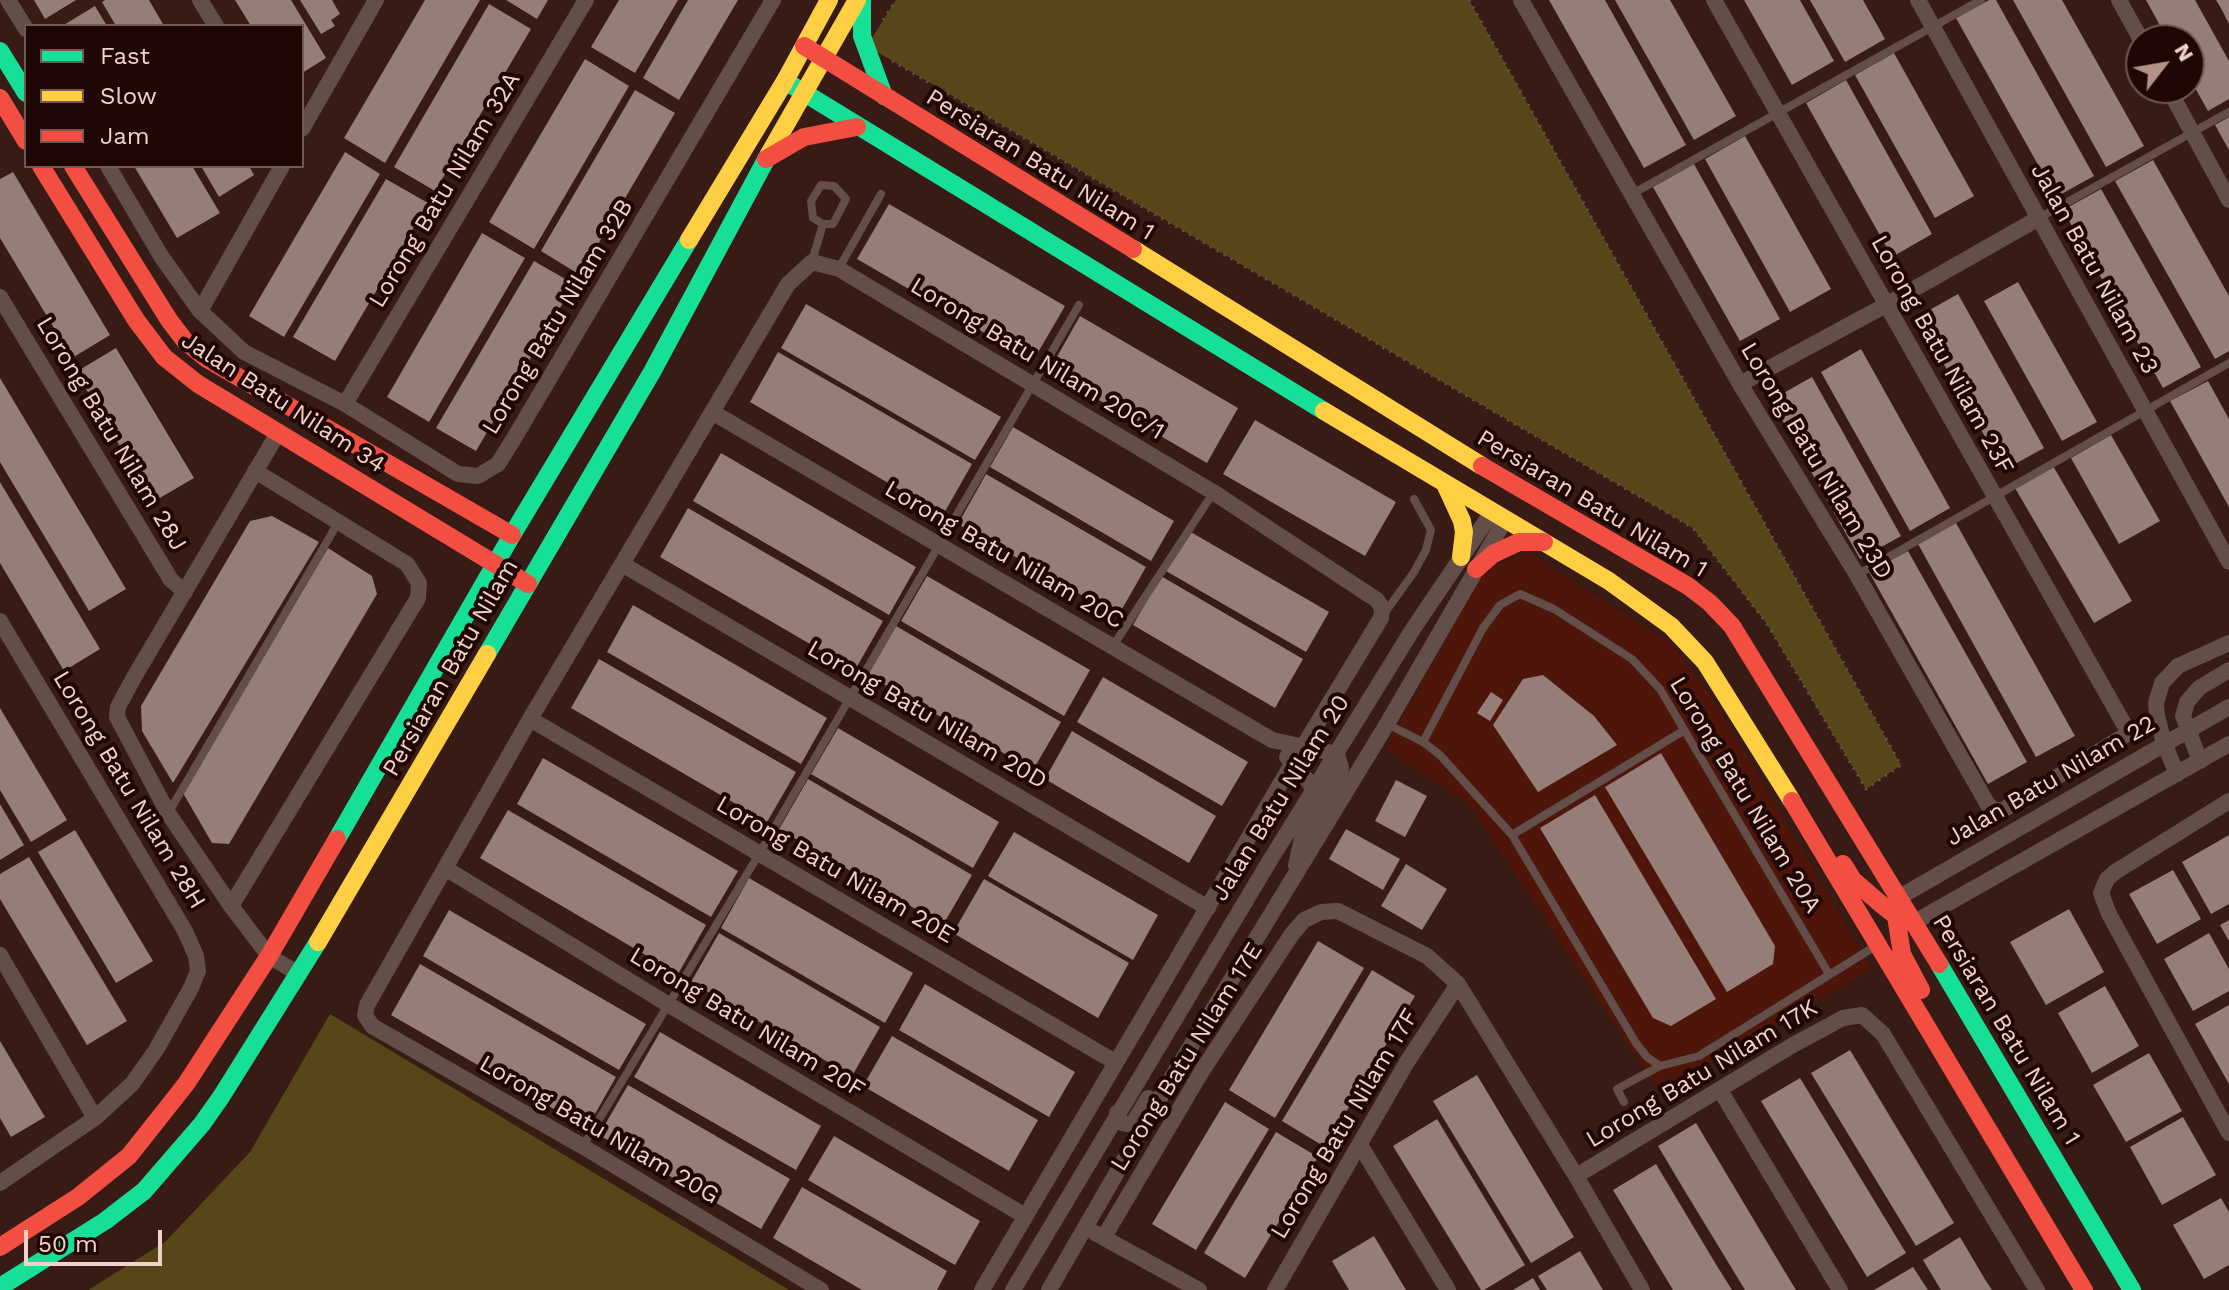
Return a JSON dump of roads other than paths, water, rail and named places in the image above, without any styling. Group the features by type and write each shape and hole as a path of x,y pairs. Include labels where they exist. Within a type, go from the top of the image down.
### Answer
{"main road":[{"name":"Persiaran Batu Nilam","path":"0,1247 78,1197 129,1156 186,1084 269,956 512,535 785,81 829,0"},
{"name":"Persiaran Batu Nilam","path":"3,1285 105,1221 144,1191 202,1124 299,974 528,584 652,372 804,91 860,0"},
{"path":"860,0 862,36 884,96"},
{"name":"Persiaran Batu Nilam 1","path":"804,46 1447,445 1634,553 1710,603 1732,626 1903,912 1996,1057 2132,1290"},
{"path":"0,51 24,90"},
{"path":"12,120 15,76"},
{"path":"785,81 1445,484 1500,513 1609,581 1689,642 1764,752 2084,1290"},
{"path":"0,98 24,138"},
{"path":"766,159 804,137 857,127"},
{"name":"Jalan Batu Nilam 34","path":"42,168 136,320 158,350 198,384 528,584"},
{"name":"Jalan Batu Nilam 34","path":"74,168 185,341 207,359 512,535"},
{"path":"269,394 278,433 316,420"},
{"path":"1447,445 1492,490 1500,513"},
{"path":"1445,484 1462,521 1469,563 1519,542 1544,542"},
{"path":"1500,513 1534,511 1586,528"},
{"path":"1764,752 1789,775 1853,880 1903,912 1902,954 1965,1071 1973,1108"}],"street":[{"path":"8,0 24,26"},
{"path":"200,0 215,24"},
{"path":"304,126 376,0"},
{"name":"Lorong Batu Nilam 32A","path":"345,404 586,0"},
{"name":"Lorong Batu Nilam 32B","path":"109,168 161,256 200,311 244,352 345,404 458,474 478,476 498,464 773,0"},
{"name":"Lorong Batu Nilam 23D","path":"1521,0 1740,384 1857,575 1988,805 1994,810 2003,810 2129,733"},
{"name":"Lorong Batu Nilam 23F","path":"1714,0 2129,733"},
{"name":"Jalan Batu Nilam 23","path":"1918,0 2229,562"},
{"path":"2119,0 2132,24"},
{"path":"2177,104 2229,200"},
{"path":"200,311 281,168"},
{"path":"1740,384 2039,218"},
{"path":"445,868 788,284 812,262"},
{"name":"Lorong Batu Nilam 20C/1","path":"812,262 839,269 1213,492 1377,600 1381,613"},
{"name":"Lorong Batu Nilam 28J","path":"3,307 171,580 185,592"},
{"name":"Lorong Batu Nilam 20C","path":"712,412 1272,740"},
{"path":"278,433 133,679 118,707 117,717 168,813 231,906 269,956 299,974"},
{"path":"231,906 418,598 419,583 407,564 255,471"},
{"name":"Jalan Batu Nilam 20","path":"1049,1290 1172,1077 1387,724 1469,563 1500,513"},
{"name":"Jalan Batu Nilam 20","path":"1013,1290 1117,1113 1413,629 1469,563"},
{"name":"Lorong Batu Nilam 20D","path":"622,564 1208,908"},
{"path":"1303,747 1381,613"},
{"name":"Lorong Batu Nilam 28H","path":"0,621 185,931 196,956 198,971 191,988 156,1050 132,1084 95,1118"},
{"path":"2177,774 2164,743 2156,703 2162,683 2178,666 2229,643"},
{"path":"2200,761 2183,716 2187,702 2199,688 2229,670"},
{"name":"Jalan Batu Nilam 22","path":"1903,912 2164,743 2229,707"},
{"name":"Lorong Batu Nilam 20E","path":"530,719 1115,1062"},
{"path":"1272,740 1337,754 1341,768 1303,834 1296,861 1297,871"},
{"path":"1272,740 1315,789"},
{"path":"1903,912 2177,774 2229,744"},
{"path":"982,1290 1292,764"},
{"path":"2229,801 2107,879 2101,893 2109,914 2229,1133"},
{"name":"Lorong Batu Nilam 20F","path":"445,868 1025,1216"},
{"name":"Lorong Batu Nilam 20G","path":"445,868 367,1005 365,1015 372,1026 582,1146 821,1290"},
{"name":"Lorong Batu Nilam 17E","path":"1104,1237 1202,1071 1304,920 1321,912 1338,911 1427,956 1458,984"},
{"path":"0,955 95,1118 0,1183"},
{"path":"1458,984 1642,1290"},
{"name":"Lorong Batu Nilam 17F","path":"1275,1290 1407,1062 1458,984"},
{"name":"Lorong Batu Nilam 17K","path":"1576,1176 1843,1018 1862,1015 1883,1034 2037,1290"},
{"name":"Jalan Batu Nilam 20","path":"1117,1113 1122,1123 1132,1125 1157,1083 1172,1077"},
{"path":"1720,1090 1840,1290"},
{"path":"1360,1145 1448,1290"},
{"path":"1086,1230 1199,1290"}],"lane":[{"path":"1631,194 1981,0"},
{"path":"2039,218 2229,112"},
{"path":"821,185 834,186 846,199 833,224 823,224 813,218 811,201 821,185"},
{"path":"839,269 881,194"},
{"path":"812,262 823,224"},
{"path":"582,1146 759,854 1079,305"},
{"path":"1857,575 2229,363"},
{"path":"1113,646 1213,492"},
{"path":"1381,613 1414,572 1426,550 1431,530 1414,499"},
{"path":"168,813 339,521"},
{"name":"Lorong Batu Nilam 20A","path":"1423,742 1483,628 1500,605 1520,594 1554,609 1632,659 1660,689 1829,974"},
{"path":"1387,724 1423,742 1440,755 1512,835 1636,1043 1647,1057 1660,1066"},
{"path":"1512,835 1683,731"},
{"path":"1624,1102 1617,1089 1660,1066 1699,1056 1877,946"}]}
